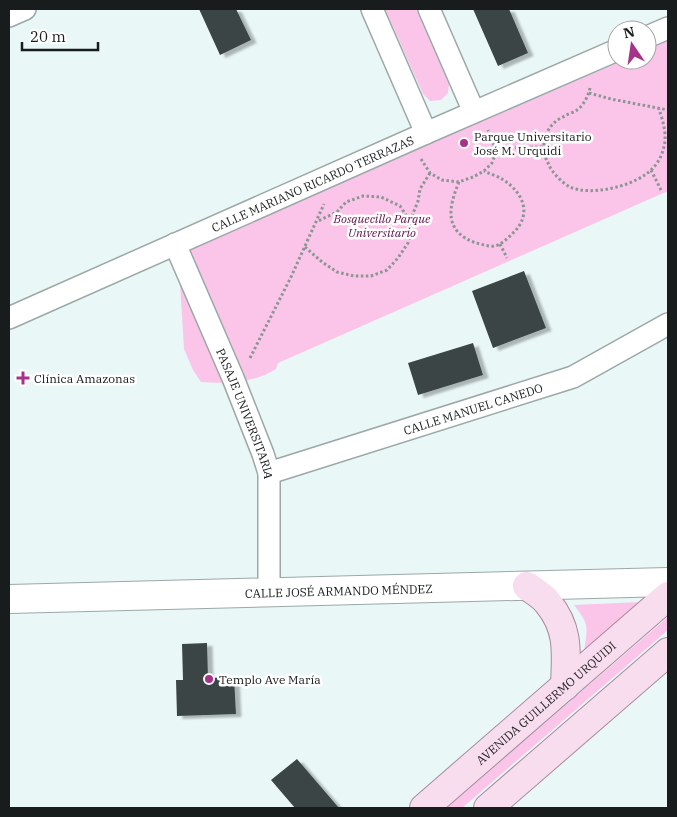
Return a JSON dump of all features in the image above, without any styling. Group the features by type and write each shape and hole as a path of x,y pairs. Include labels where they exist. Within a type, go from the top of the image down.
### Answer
{"main road":[{"path":"527,586 548,602 561,623 566,643 566,686"},
{"name":"AVENIDA GUILLERMO URQUIDI","path":"424,808 668,596"},
{"path":"488,808 668,652"}],"street":[{"path":"9,16 25,9"},
{"path":"372,9 426,132"},
{"path":"429,9 480,118"},
{"name":"CALLE MARIANO RICARDO TERRAZAS","path":"9,318 426,132 480,118 607,55"},
{"name":"PASAJE UNIVERSITARIA","path":"175,244 236,386 269,473 269,593"},
{"name":"CALLE MANUEL CANEDO","path":"269,473 573,377 668,324"},
{"name":"CALLE JOSÉ ARMANDO MÉNDEZ","path":"9,599 668,582"}],"path":[{"path":"590,86 584,103 577,110 560,118 549,128 544,142 544,155 552,172 569,186 590,191 609,189 632,182 647,174 657,164 664,149 663,123 659,109"},
{"path":"581,90 611,99 668,110"},
{"path":"418,154 430,172 442,180 459,182 484,171 492,163 495,148 480,118"},
{"path":"495,148 544,147"},
{"path":"650,170 661,190"},
{"path":"459,182 450,210 453,223 459,234 470,241 481,244 493,246 500,244 518,229 524,219 524,208 520,196 510,186 501,179 484,171"},
{"path":"410,221 418,202 420,189 430,172"},
{"path":"305,247 337,272 354,276 371,276 387,270 398,258 408,243 411,231 410,221 400,206 381,197 363,196 346,202 337,212 316,222"},
{"path":"249,359 291,277 326,199"},
{"path":"500,244 507,258"}],"green space":[{"path":"385,9 416,9 449,84 448,93 441,100 430,101 423,94"},
{"name":"Bosquecillo Parque Universitario","path":"668,41 668,191 278,363 276,369 268,374 240,382 201,382 193,370 184,349 180,284 184,251 506,104 518,106 607,67 607,70 657,70 657,46"},
{"path":"641,602 584,651 586,626 574,605"},
{"path":"668,617 668,630 462,808 446,808"}],"building":[{"path":"199,9 236,9 251,40 220,55"},
{"path":"473,9 509,9 528,53 498,66"},
{"path":"524,271 546,328 493,348 472,291"},
{"path":"473,343 483,375 418,395 408,363"},
{"name":"Templo Ave María","path":"207,643 208,678 234,677 236,714 177,716 176,680 183,680 182,644"},
{"path":"297,759 339,808 295,808 271,780"}],"place":[{"name":"Parque Universitario José M. Urquidi","path":"464,143"},
{"name":"Clínica Amazonas","path":"23,378"},
{"name":"Templo Ave María","path":"209,679"}]}
